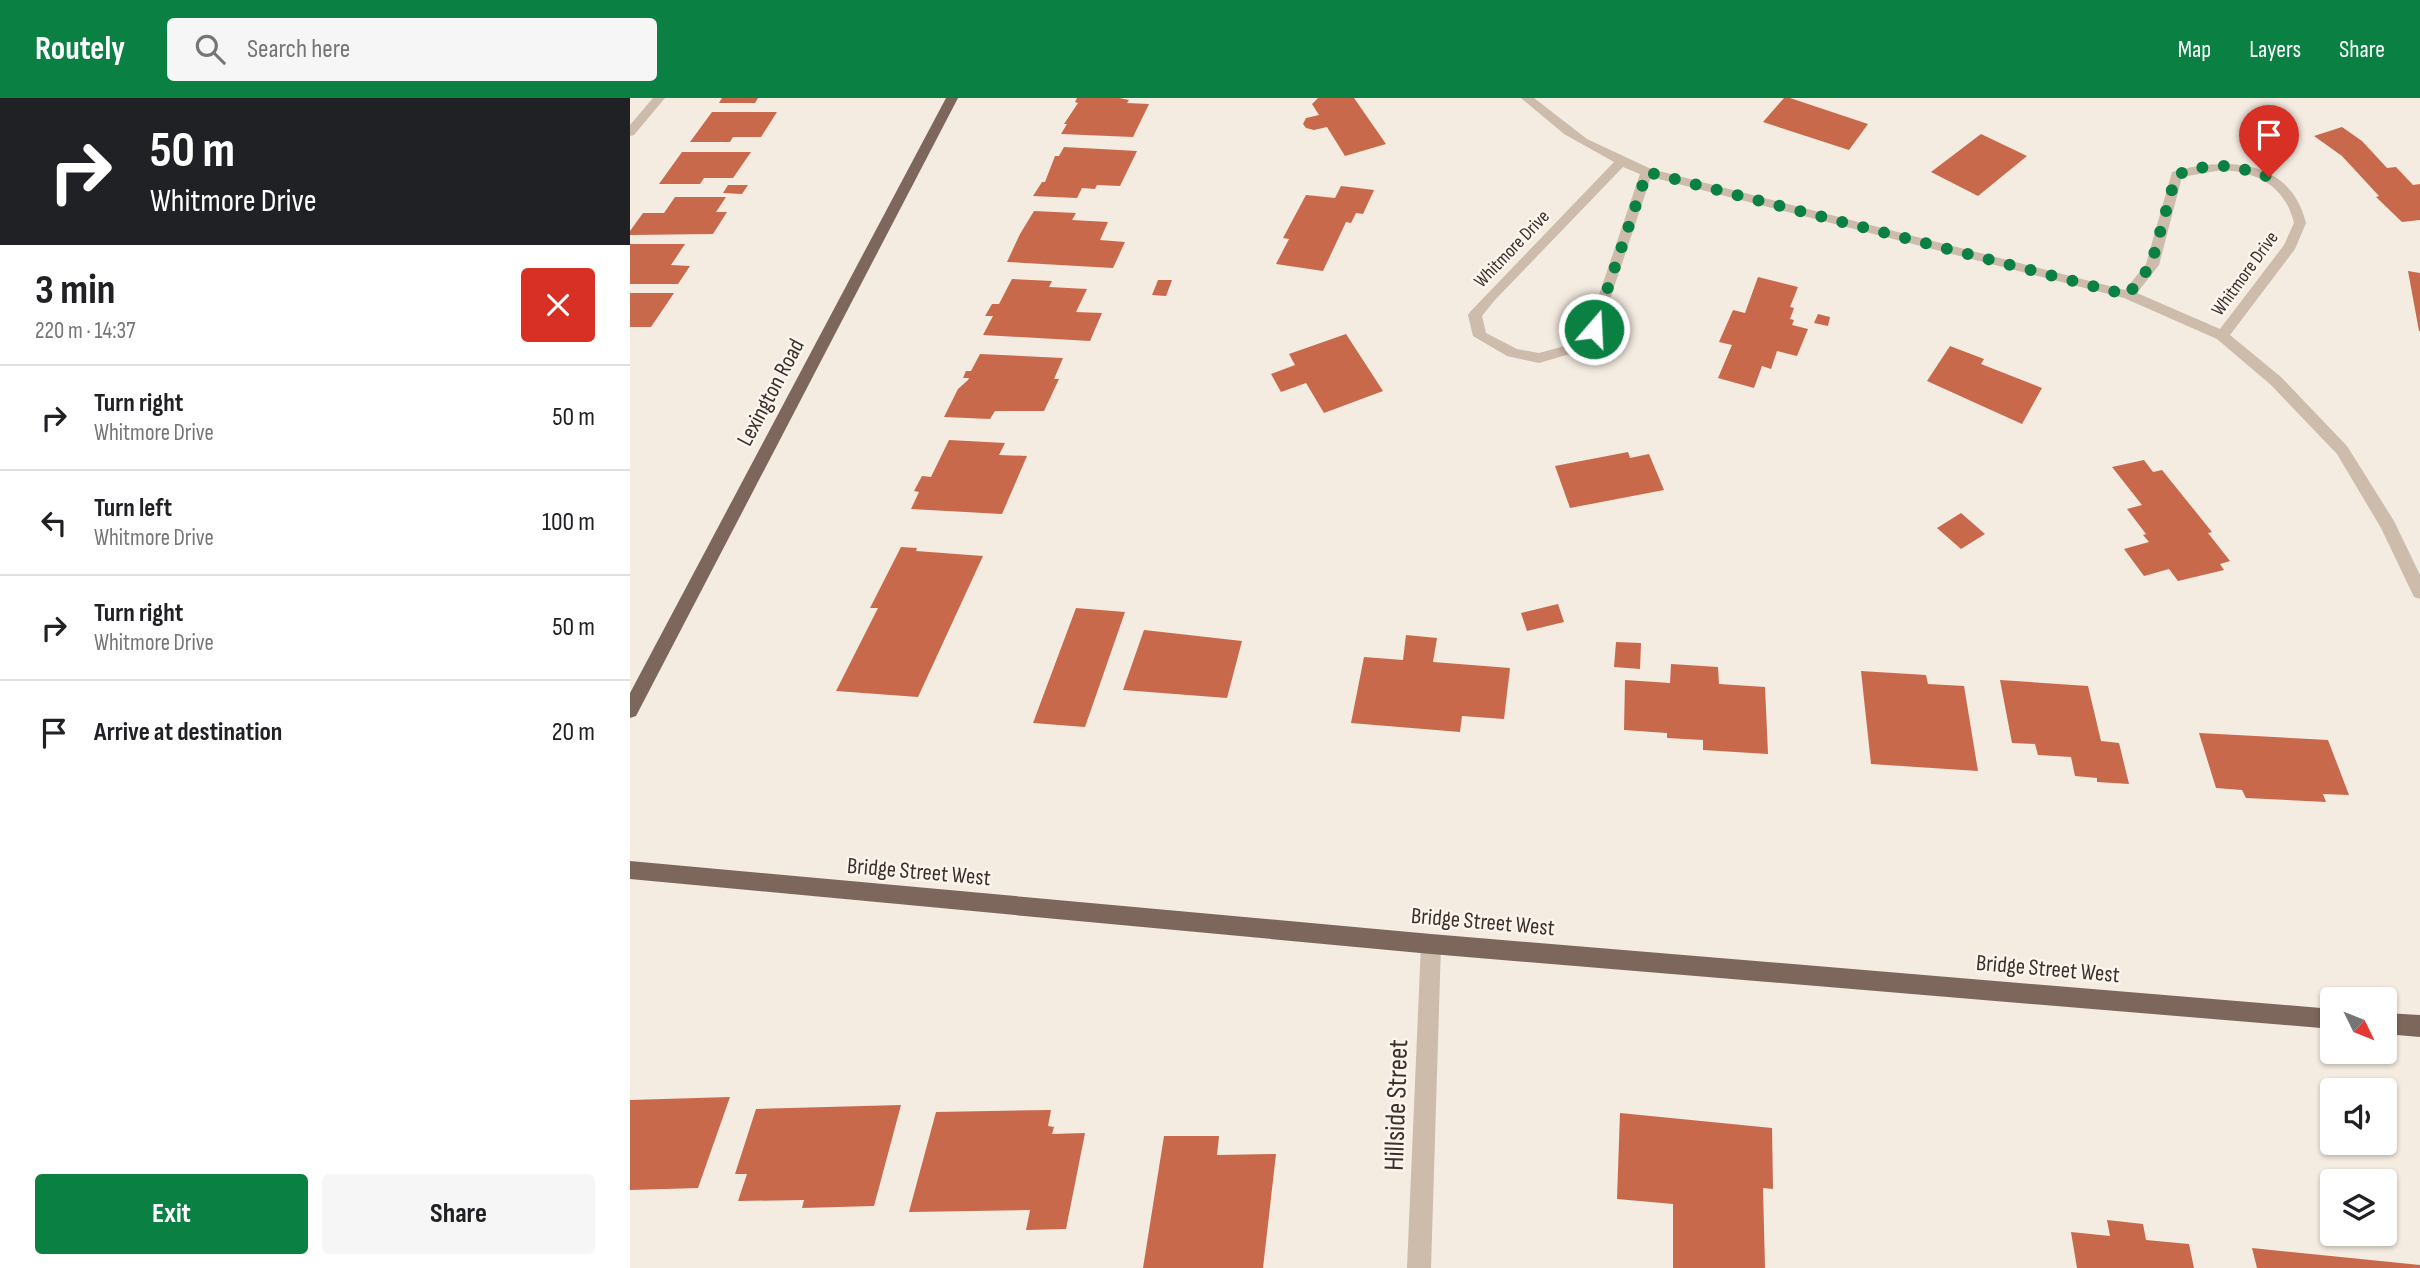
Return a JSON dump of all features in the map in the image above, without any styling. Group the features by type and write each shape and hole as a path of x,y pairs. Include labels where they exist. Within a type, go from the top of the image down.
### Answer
{"main road":[{"name":"Lexington Road","path":"630,710 953,98"},
{"name":"Bridge Street West","path":"630,870 1431,944 2320,1017"},
{"path":"2398,1024 2420,1026"}],"street":[{"path":"630,132 659,98"},
{"name":"Whitmore Drive","path":"1527,98 1552,122 1620,163 2128,295 2222,336 2276,381 2342,450 2388,525 2420,592"},
{"name":"Whitmore Drive","path":"1620,163 1475,315 1480,336 1508,354 1547,359 1574,347 1594,329 1647,172"},
{"name":"Whitmore Drive","path":"2128,295 2151,265 2176,175 2202,166 2231,165 2269,177 2292,199 2300,223 2290,246 2222,336"},
{"name":"Hillside Street","path":"1419,1268 1431,944"}],"building":[{"path":"722,98 758,98 755,103 719,103"},
{"path":"1077,98 1119,98 1129,100 1127,103 1149,104 1133,137 1061,134 1067,124 1064,124 1078,103 1075,102"},
{"path":"1318,98 1354,98 1386,144 1345,156 1327,127 1314,130 1303,124 1306,118 1319,115 1312,104"},
{"path":"1784,98 1868,124 1849,150 1763,122"},
{"path":"712,112 777,112 761,137 733,137 730,142 690,142"},
{"path":"2342,127 2362,141 2387,168 2396,167 2413,185 2420,184 2420,220 2402,222 2376,197 2379,196 2342,156 2314,136"},
{"path":"1981,134 2027,156 1978,196 1931,172"},
{"path":"1064,147 1137,151 1120,186 1097,185 1095,189 1082,188 1077,198 1033,196 1042,182 1045,182 1055,156 1059,156"},
{"path":"682,152 751,152 733,178 704,178 700,184 659,184"},
{"path":"728,185 748,185 742,194 723,193"},
{"path":"1341,186 1374,190 1363,214 1356,213 1351,223 1346,222 1323,271 1276,264 1289,239 1283,238 1306,195 1335,198"},
{"path":"675,197 726,197 716,212 727,212 713,234 630,235 643,213 664,213"},
{"path":"1034,211 1076,213 1072,220 1108,222 1100,240 1125,242 1113,268 1007,262"},
{"path":"630,244 685,244 671,265 690,266 678,284 630,284"},
{"path":"2408,271 2420,273 2420,331 2419,331"},
{"path":"1758,277 1798,287 1790,307 1794,308 1790,319 1794,320 1792,325 1808,329 1797,356 1777,351 1771,369 1762,366 1754,388 1718,378 1732,345 1719,342 1733,310 1745,313"},
{"path":"1012,279 1052,281 1049,287 1087,289 1076,312 1102,313 1090,341 983,335 993,316 985,316 992,304 999,304"},
{"path":"1158,280 1172,280 1166,296 1152,295"},
{"path":"630,293 674,293 651,327 630,327"},
{"path":"1818,314 1830,317 1828,326 1814,323"},
{"path":"1346,334 1383,391 1324,413 1306,383 1281,392 1271,374 1295,365 1289,354"},
{"path":"1950,346 1984,359 1981,364 2042,388 2022,424 1927,381"},
{"path":"980,354 1063,358 1054,379 1059,379 1044,411 995,411 990,419 944,417 958,389 969,378 963,378 966,371 971,371"},
{"path":"949,440 1005,443 999,455 1027,456 1002,514 911,509 919,492 914,491 922,476 931,477"},
{"path":"1628,452 1630,458 1649,454 1664,490 1570,508 1555,466"},
{"path":"2144,460 2153,472 2162,470 2212,532 2208,533 2230,561 2220,564 2224,570 2178,581 2169,569 2144,576 2124,549 2149,542 2127,509 2142,505 2112,467"},
{"path":"1961,513 1985,534 1961,549 1937,528"},
{"path":"901,547 917,548 916,551 983,556 918,697 836,691 878,608 870,608"},
{"path":"1558,604 1564,622 1527,631 1521,613"},
{"path":"1076,608 1125,612 1085,727 1033,723"},
{"path":"1144,630 1242,641 1227,698 1123,690"},
{"path":"1406,635 1437,638 1433,662 1510,668 1504,719 1462,716 1460,732 1351,723 1364,657 1403,660"},
{"path":"1616,642 1641,643 1640,669 1614,667"},
{"path":"1671,664 1718,667 1719,684 1765,687 1768,754 1703,750 1703,740 1667,738 1667,733 1624,730 1625,680 1670,683"},
{"path":"1861,671 1926,675 1928,684 1964,686 1978,771 1871,764"},
{"path":"2000,680 2088,686 2101,741 2119,743 2129,784 2097,782 2097,778 2075,776 2071,757 2038,755 2035,744 2012,743"},
{"path":"2199,733 2328,740 2349,795 2323,794 2326,802 2246,798 2242,790 2216,788"},
{"path":"730,1097 698,1188 630,1190 630,1100"},
{"path":"901,1105 874,1206 802,1208 804,1200 738,1201 747,1174 735,1174 756,1109"},
{"path":"1051,1110 1048,1126 1054,1127 1052,1134 1085,1133 1066,1229 1026,1230 1030,1210 909,1212 936,1112"},
{"path":"1620,1113 1772,1128 1773,1189 1763,1188 1765,1268 1673,1268 1673,1204 1617,1199"},
{"path":"1164,1136 1219,1136 1217,1155 1276,1154 1263,1268 1143,1268"},
{"path":"2107,1220 2143,1224 2146,1240 2189,1244 2194,1268 2077,1268 2071,1232 2110,1236"},
{"path":"2252,1248 2420,1265 2420,1268 2257,1268"}],"route":[{"path":"1594,329 1647,172 2128,295 2151,265 2176,175 2202,166 2231,165 2269,177"}]}
